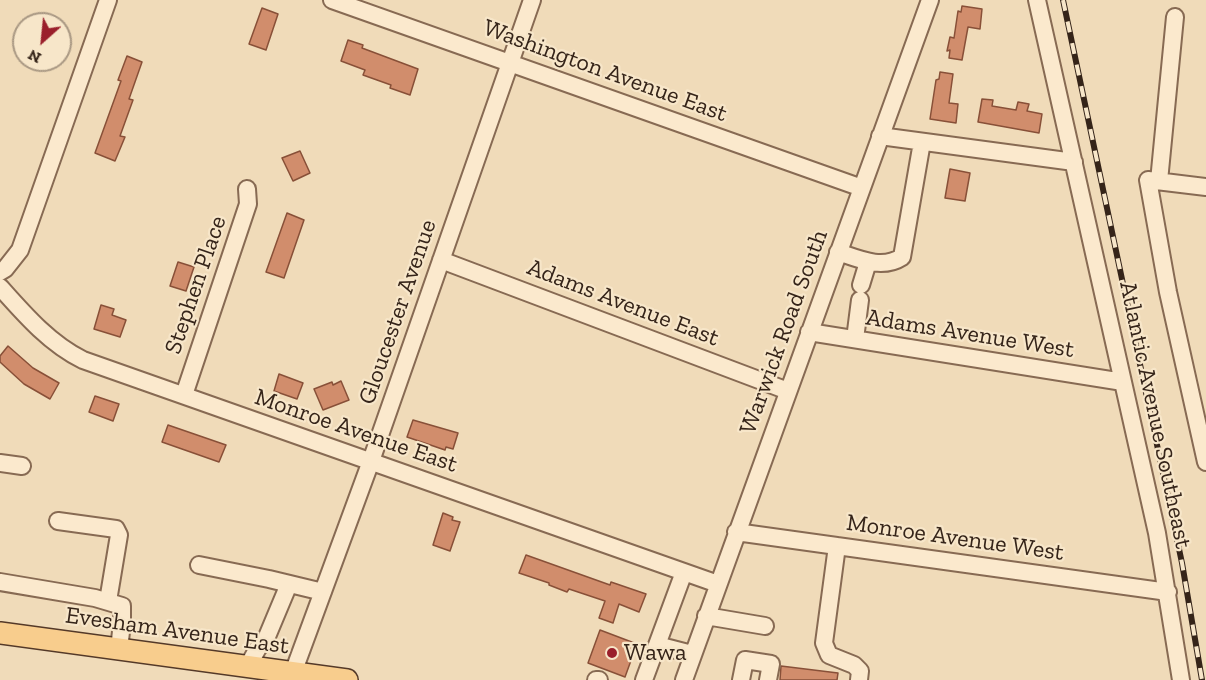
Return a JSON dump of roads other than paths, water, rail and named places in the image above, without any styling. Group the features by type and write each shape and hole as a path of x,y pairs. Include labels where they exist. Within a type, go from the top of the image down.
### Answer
{"main road":[{"name":"Evesham Avenue East","path":"0,633 260,672 293,673 347,680"}],"street":[{"path":"0,272 20,250 108,0"},
{"name":"Washington Avenue East","path":"332,0 862,188"},
{"name":"Gloucester Avenue","path":"293,673 371,461 532,0"},
{"name":"Warwick Road South","path":"684,680 930,0"},
{"name":"Atlantic Avenue Southeast","path":"1037,0 1157,533 1181,680"},
{"path":"1175,17 1154,181 1168,292 1206,462"},
{"path":"880,136 1074,162"},
{"path":"838,252 868,262 893,263 902,257 922,142"},
{"path":"1154,181 1206,187"},
{"name":"Stephen Place","path":"184,395 248,204 247,189"},
{"name":"Adams Avenue East","path":"441,260 788,391"},
{"path":"855,339 868,262"},
{"name":"Monroe Avenue East","path":"0,287 65,351 83,360 718,584"},
{"name":"Adams Avenue West","path":"809,332 1123,382"},
{"path":"0,464 22,466"},
{"path":"58,521 116,529 119,535 108,601"},
{"name":"Monroe Avenue West","path":"736,532 1168,592"},
{"path":"837,546 824,644 829,655 854,665 860,671 859,680"},
{"path":"199,565 323,592"},
{"path":"644,680 684,573"},
{"path":"0,582 108,601 122,606 118,649"},
{"path":"260,672 258,648 266,639 289,584"},
{"path":"706,616 765,627"},
{"path":"657,645 692,654"},
{"path":"741,680 745,660 770,672"}],"railway":[{"path":"1063,0 1182,563 1202,680"}],"place":[{"name":"Wawa","path":"612,653"}]}
